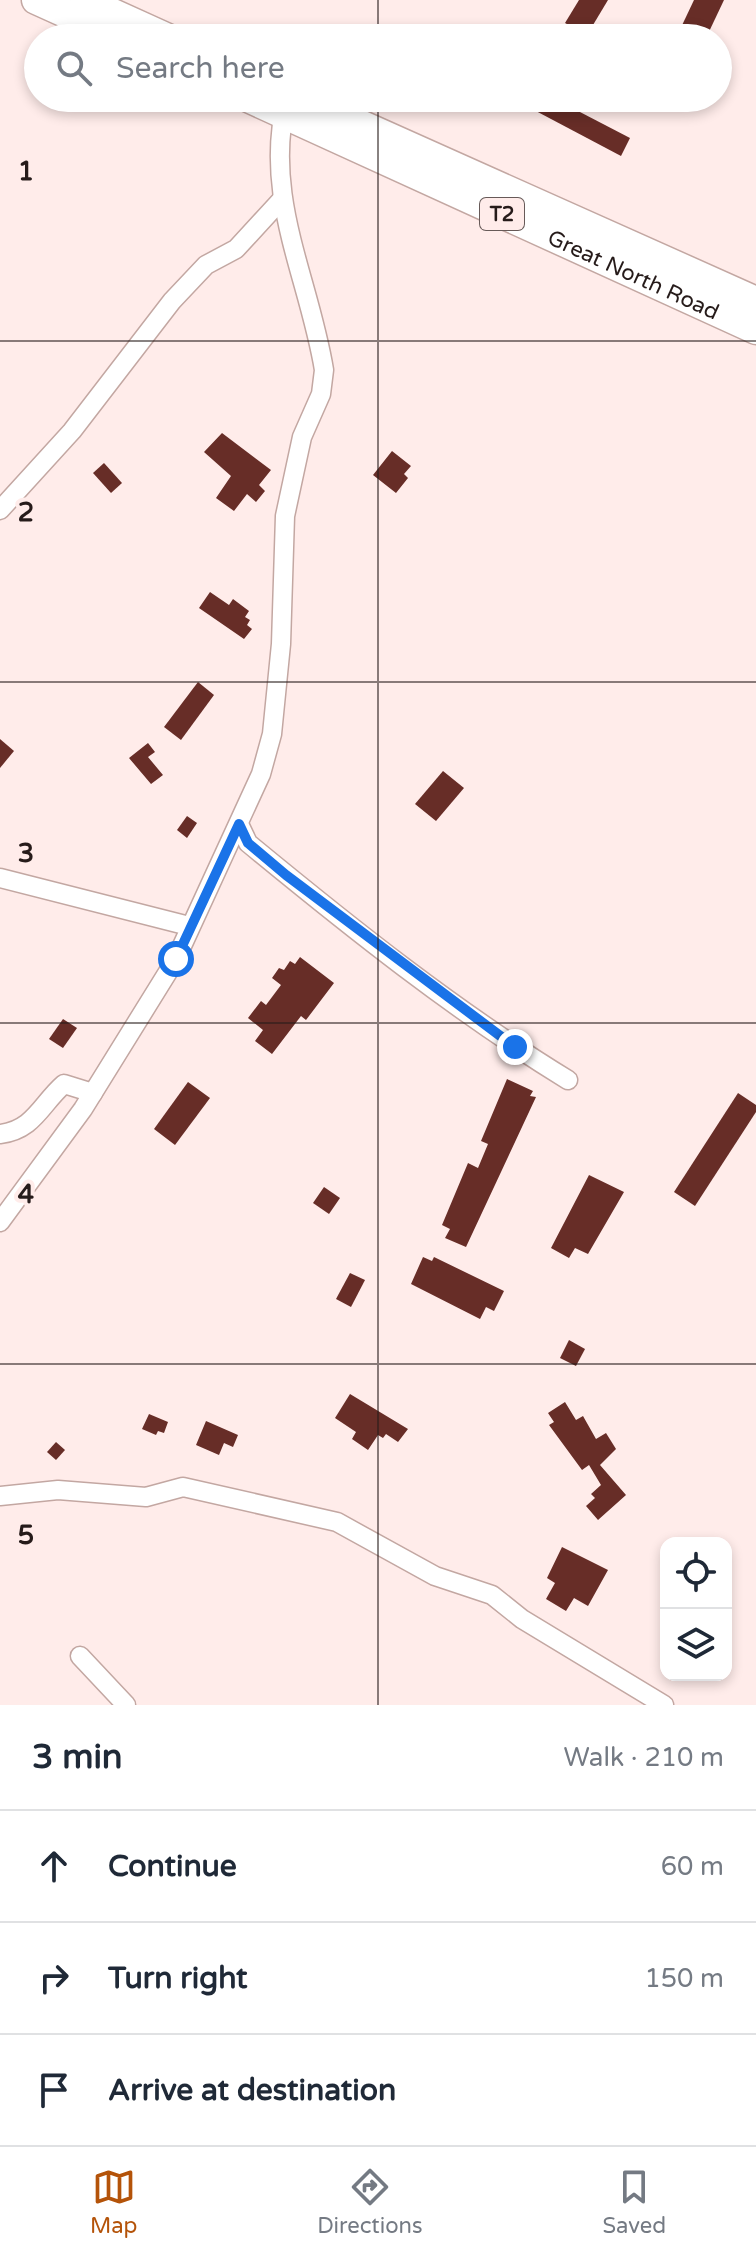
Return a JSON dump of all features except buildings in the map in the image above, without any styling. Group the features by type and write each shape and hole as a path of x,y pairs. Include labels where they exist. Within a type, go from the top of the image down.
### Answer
{"highway":[{"path":"84,0 137,24"},
{"path":"49,3 92,24"},
{"name":"Great North Road","path":"308,112 756,330"},
{"name":"Great North Road","path":"311,112 756,301"}],"street":[{"path":"0,1222 93,1093 167,976 261,774 272,734 281,644 285,516 302,437 324,383 322,356 300,280 282,199 278,149 288,112"},
{"path":"0,510 72,431 172,301 206,265 236,249 282,199"},
{"path":"239,824 248,843 425,982 515,1047 568,1080"},
{"path":"0,878 189,926"},
{"path":"0,1134 13,1132 32,1122 64,1084 93,1093"},
{"path":"0,1496 58,1490 146,1497 183,1487 337,1522 435,1576 492,1595 522,1619 664,1705"},
{"path":"80,1656 126,1705"}],"route":[{"path":"176,959 239,824 248,843 286,875 515,1047"}]}
